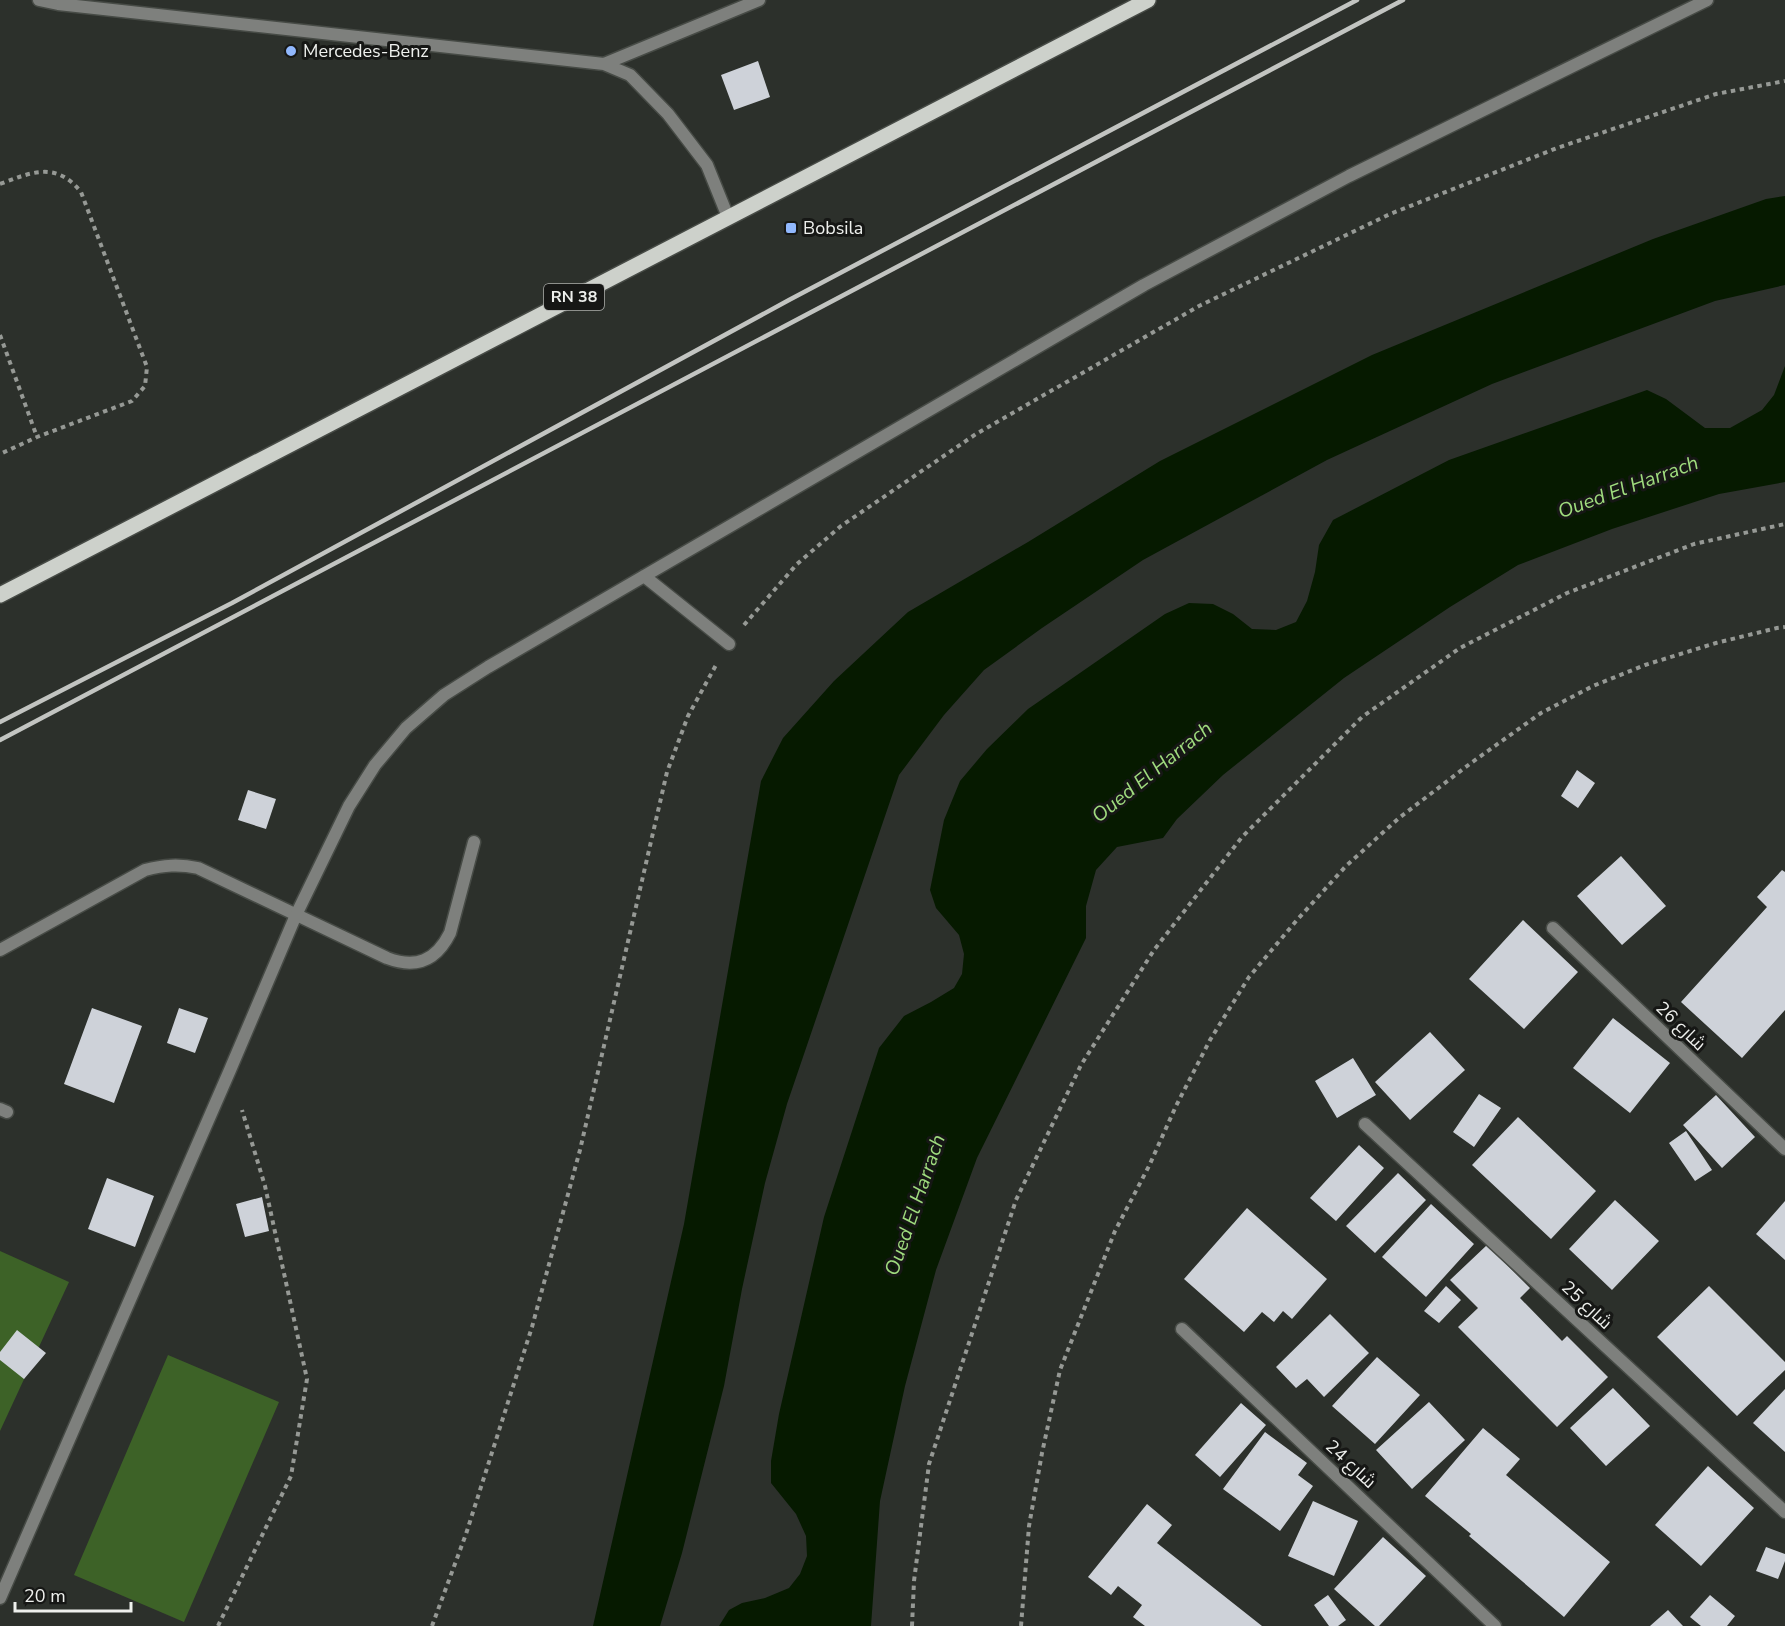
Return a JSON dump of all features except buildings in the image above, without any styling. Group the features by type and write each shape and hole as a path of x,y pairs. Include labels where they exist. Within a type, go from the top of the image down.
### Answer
{"main road":[{"name":"RN 38","path":"0,595 1148,0"}],"street":[{"path":"39,0 604,64 630,75 668,114 707,165 728,217"},
{"path":"604,64 759,0"},
{"path":"0,1598 296,915 350,806 375,765 406,728 444,695 488,667 1144,285 1349,176 1707,0"},
{"path":"644,576 729,644"},
{"path":"0,950 145,870 184,865 198,868 398,962 419,962 438,952 450,933 474,842"},
{"name":"شارع 26","path":"1553,928 1785,1149"},
{"name":"شارع 25","path":"1365,1124 1785,1512"},
{"name":"شارع 24","path":"1182,1329 1495,1626"}],"path":[{"path":"432,1626 466,1534 541,1294 580,1150 667,772 688,716 729,644 760,605 797,564 841,526 976,434 1199,306 1390,214 1557,148 1716,94 1785,81"},
{"path":"0,184 35,171 49,171 73,182 86,205 147,367 145,386 132,401 37,437 0,454"},
{"path":"0,335 37,437"},
{"path":"912,1626 914,1581 929,1464 1016,1200 1081,1065 1154,950 1242,837 1362,717 1460,648 1567,593 1694,544 1785,524"},
{"path":"1021,1626 1029,1526 1060,1370 1115,1231 1210,1040 1249,977 1346,866 1399,818 1541,713 1593,686 1646,665 1716,643 1785,627"},
{"path":"218,1626 291,1476 307,1378 265,1186 230,1070"}],"green space":[{"path":"0,1251 69,1282 0,1431"},
{"path":"168,1355 279,1402 184,1622 74,1575"}],"water":[{"path":"1785,196 1785,285 1715,301 1492,384 1327,460 1143,560 984,670 944,715 899,775 787,1104 765,1183 724,1386 682,1553 660,1626 593,1626 684,1224 761,781 783,738 834,681 908,612 1160,461 1372,355 1653,239 1766,199"},
{"name":"Oued El Harrach","path":"1785,366 1785,482 1719,494 1612,529 1518,565 1450,607 1344,678 1223,775 1177,819 1163,838 1117,847 1096,870 1086,906 1086,938 977,1158 936,1270 905,1386 880,1501 871,1626 719,1626 729,1610 742,1603 765,1598 789,1588 800,1574 807,1556 806,1536 796,1514 771,1483 771,1461 779,1414 824,1217 879,1048 904,1016 954,988 962,974 964,954 959,935 936,908 930,890 944,820 960,781 987,749 1028,709 1165,614 1189,603 1213,604 1233,614 1252,629 1276,630 1296,622 1307,601 1319,545 1333,520 1449,460 1647,390 1666,399 1705,428 1730,428 1762,410 1774,395"}],"railway":[{"path":"0,722 232,603 789,300 1357,0"},
{"path":"0,740 1403,0"}],"place":[{"name":"Mercedes-Benz","path":"291,51"},
{"name":"Bobsila","path":"791,228"}]}
